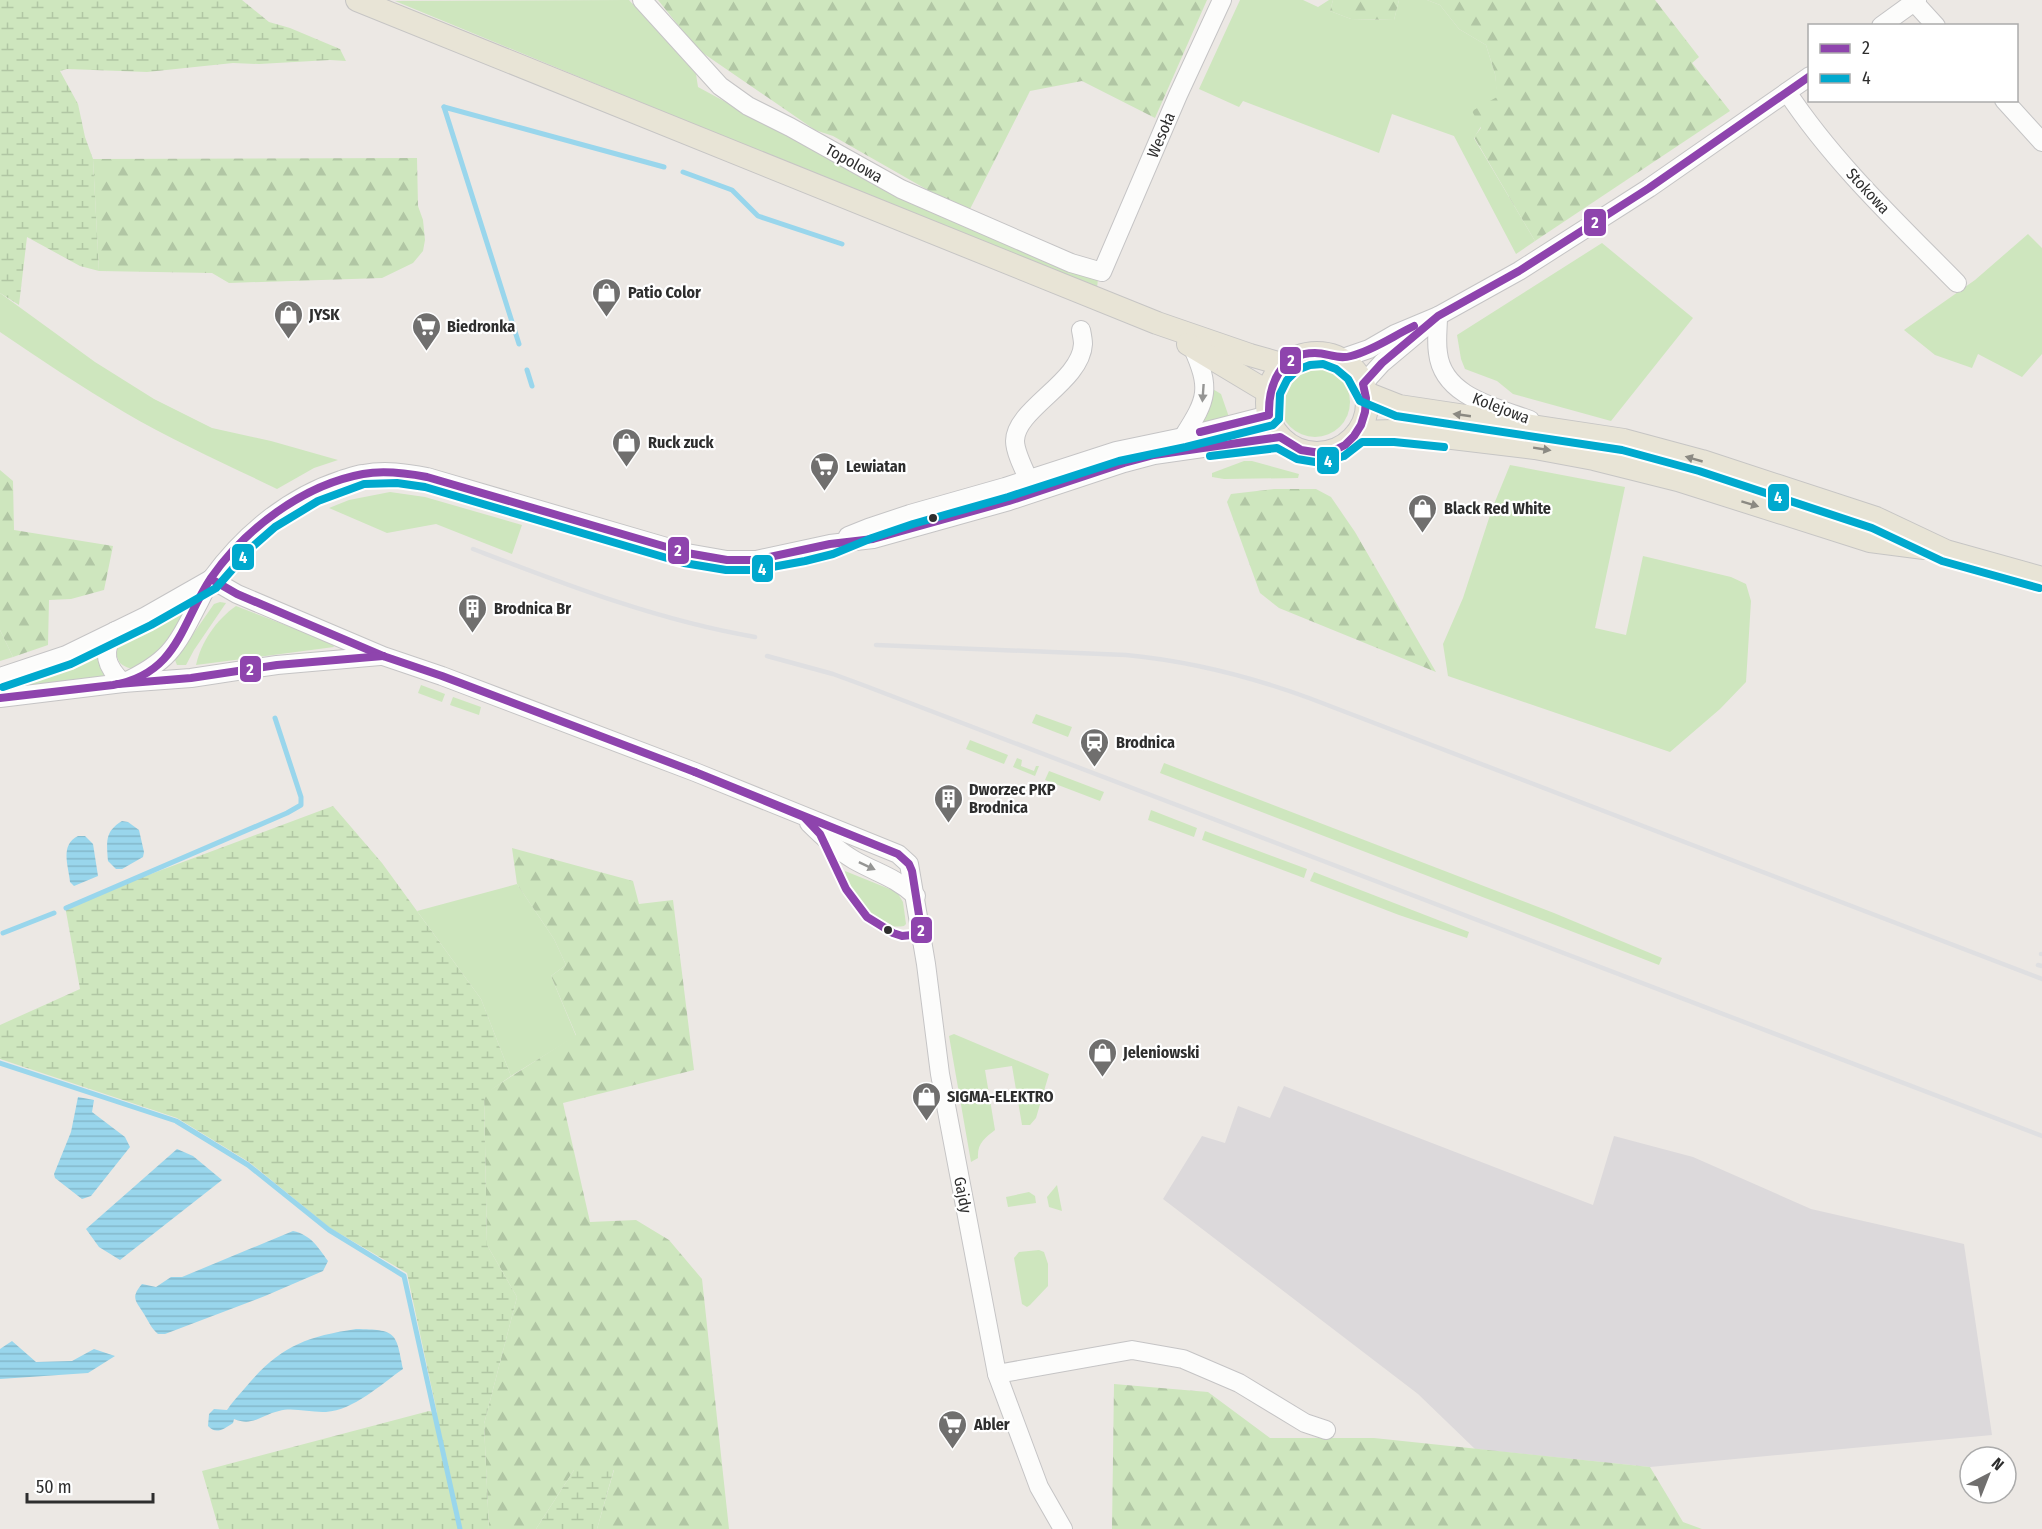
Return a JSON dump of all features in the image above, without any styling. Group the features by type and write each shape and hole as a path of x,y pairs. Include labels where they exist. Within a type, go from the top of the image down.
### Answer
{"main road":[{"path":"357,0 1157,323 1285,365"},
{"path":"1157,323 1268,392"},
{"path":"1311,353 1340,358 1358,374 1365,389 1367,407 1358,432 1342,446 1321,453 1306,452 1292,446 1280,437 1269,415 1268,392 1274,377 1285,365 1297,357 1311,353"},
{"path":"1365,389 1399,406 1624,440 1702,461 1876,518 1946,550 2042,578"},
{"path":"1358,432 1394,431 1534,448 1594,459 1678,480 1870,541 1946,550"}],"street":[{"name":"Topolowa","path":"642,0 720,86 748,106 901,189 1071,263 1102,272"},
{"name":"Wesoła","path":"1102,272 1178,95 1222,0"},
{"path":"1884,24 1916,1 1934,24"},
{"path":"1340,358 1369,349 1395,334 1438,316 1519,271 1649,188 1808,77"},
{"name":"Stokowa","path":"1787,92 1803,116 1850,173 1957,283"},
{"path":"2006,102 2042,142"},
{"path":"1365,389 1382,363 1438,316"},
{"name":"Kolejowa","path":"1438,316 1437,353 1440,365 1456,388 1470,397 1552,428"},
{"path":"1032,486 1015,441 1018,429 1026,417 1078,362 1083,345 1081,330"},
{"path":"1183,436 1197,415 1204,398 1202,369 1192,346"},
{"path":"1032,486 1116,451 1269,415"},
{"path":"123,683 150,670 167,656 180,639 211,579 244,541 276,513 313,491 362,474 398,472 427,477 676,550 727,560 766,558 830,544 873,539 912,521 1032,486 1154,455 1280,437"},
{"path":"0,677 66,655 211,579"},
{"path":"211,579 237,594 383,656"},
{"path":"115,631 109,641 107,661 114,674 123,683"},
{"path":"0,698 123,683 191,678 300,663 383,656"},
{"name":"Gajdy","path":"383,656 442,676 695,772 804,817 838,850 892,878 916,896 940,1074 997,1374 1018,1436 1055,1526"},
{"path":"997,1374 1132,1350 1183,1359 1239,1383 1305,1423 1326,1430"}],"shaded area":[{"path":"1284,1086 1593,1205 1614,1136 1693,1157 1811,1209 1964,1244 1992,1435 1650,1467 1475,1449 1418,1394 1163,1199 1202,1136 1225,1143 1238,1106 1270,1118"}],"green space":[{"path":"0,0 242,0 269,22 290,28 340,49 346,61 233,63 147,72 67,69 60,71 78,104 85,137 93,159 99,271 80,266 27,237 19,305 0,293"},
{"path":"629,0 696,74 698,87 921,208 1098,279 1097,288 395,1"},
{"path":"658,0 1207,0 1155,118 1082,81 1030,91 968,213 833,136 815,130 697,49"},
{"path":"1240,0 1303,0 1318,7 1333,0 1330,11 1351,19 1394,20 1399,0 1427,0 1440,5 1459,29 1486,45 1495,74 1498,98 1474,138 1535,241 1516,254 1454,136 1392,114 1379,153 1243,101 1239,107 1199,89"},
{"path":"1333,0 1399,0 1394,20 1351,19 1330,11"},
{"path":"1427,0 1655,0 1699,57 1692,63 1730,111 1535,241 1474,137 1481,128 1472,111 1497,97 1495,74 1486,45 1459,29 1440,5"},
{"path":"417,158 418,206 423,220 425,240 423,251 413,263 382,278 229,283 212,273 99,271 93,159"},
{"path":"2028,234 2042,248 2042,354 2022,377 1978,354 1972,368 1935,355 1904,330 1975,280"},
{"path":"1602,243 1693,318 1611,421 1513,394 1497,381 1465,369 1457,335"},
{"path":"0,293 95,362 154,399 212,428 271,441 338,460 314,468 277,489 180,443 108,403 0,332"},
{"path":"1308,367 1322,367 1335,373 1344,382 1350,395 1348,415 1340,427 1322,437 1308,437 1295,431 1286,422 1280,409 1280,395 1286,382 1295,373"},
{"path":"1211,388 1221,394 1230,420 1203,423"},
{"path":"1244,461 1252,461 1299,474 1298,478 1224,479 1212,477 1212,473"},
{"path":"1510,465 1625,487 1595,628 1626,635 1643,556 1731,577 1746,584 1751,601 1746,682 1720,709 1670,752 1448,676 1443,644 1463,598 1492,509"},
{"path":"0,470 13,481 14,530 113,546 104,590 71,599 49,600 48,645 13,657 0,630"},
{"path":"1274,489 1316,489 1331,497 1355,532 1436,672 1279,608 1260,593 1227,502 1231,494"},
{"path":"390,492 425,497 522,525 512,554 436,524 387,533 329,508 349,500"},
{"path":"188,602 190,603 181,620 158,651 141,665 133,668 120,663 115,653 119,641"},
{"path":"226,603 186,665 177,665 175,660 214,604"},
{"path":"236,606 332,643 334,647 196,665 210,632"},
{"path":"0,630 13,657 0,661"},
{"path":"98,652 105,676 28,685 29,681"},
{"path":"421,685 445,694 442,702 418,693"},
{"path":"453,697 481,707 479,715 450,705"},
{"path":"1036,714 1072,727 1068,737 1032,723"},
{"path":"970,740 1008,755 1004,764 966,749"},
{"path":"1017,758 1022,760 1021,766 1034,771 1036,766 1039,766 1035,776 1013,767"},
{"path":"1164,763 1554,913 1662,958 1659,965 1160,773"},
{"path":"1049,771 1104,792 1100,801 1045,780"},
{"path":"333,806 382,863 481,999 511,1076 484,1095 487,1245 517,1297 484,1424 489,1529 219,1529 202,1471 429,1411 437,1413 407,1273 330,1228 249,1162 177,1118 0,1059 0,1025 80,989 65,906"},
{"path":"1151,810 1197,828 1194,837 1148,820"},
{"path":"1205,831 1307,869 1304,878 1202,840"},
{"path":"512,848 633,881 639,904 673,900 694,1070 563,1103 590,1222 636,1220 669,1240 702,1279 729,1529 597,1529 614,1470 574,1470 536,1529 489,1529 484,1424 517,1297 487,1245 484,1094 576,1035 551,976 566,965 554,939 517,884"},
{"path":"845,871 897,892 903,902 906,924 890,926 871,915 854,894"},
{"path":"1314,872 1469,932 1467,938 1310,881"},
{"path":"517,884 554,939 566,965 551,976 576,1036 511,1076 481,999 417,911"},
{"path":"954,1034 1049,1074 1036,1118 1030,1125 1022,1125 1012,1066 985,1070 995,1130 982,1141 978,1158 971,1162 949,1036"},
{"path":"1057,1185 1062,1211 1049,1207 1047,1197"},
{"path":"1029,1192 1035,1196 1036,1203 1008,1207 1006,1197"},
{"path":"1039,1250 1044,1252 1048,1264 1048,1286 1027,1307 1022,1304 1014,1258 1019,1252"},
{"path":"1114,1384 1208,1392 1270,1438 1374,1438 1650,1467 1683,1522 1702,1529 1112,1529"},
{"path":"614,1469 597,1529 536,1529 574,1470"}],"water":[{"path":"122,821 128,822 139,830 144,852 143,857 122,869 116,869 108,861 107,843 109,833"},
{"path":"78,836 85,836 93,844 98,876 74,886 70,882 66,856 69,844"},
{"path":"78,1097 94,1100 92,1112 125,1137 130,1147 91,1196 82,1199 55,1178 54,1174 71,1132"},
{"path":"177,1149 193,1156 222,1180 120,1260 99,1247 86,1229"},
{"path":"293,1231 314,1242 321,1251 328,1261 323,1271 165,1334 156,1332 137,1302 135,1296 142,1284 156,1287 171,1277 182,1277"},
{"path":"356,1329 379,1330 392,1335 396,1340 403,1369 347,1407 326,1412 284,1410 247,1422 234,1419 233,1423 220,1430 211,1429 208,1426 209,1414 214,1409 227,1410 257,1374 281,1353 307,1340"},
{"path":"12,1341 36,1362 72,1361 94,1349 115,1356 88,1373 0,1379 0,1349"}],"waterway":[{"path":"444,107 519,344"},
{"path":"444,107 664,167"},
{"path":"683,172 732,190 758,216 842,244"},
{"path":"527,370 532,386"},
{"path":"66,908 301,805 301,797 275,718"},
{"path":"3,933 54,913"},
{"path":"0,1063 176,1121 248,1165 329,1230 404,1276 460,1529"}],"railway":[{"path":"473,549 577,588 647,611 718,630 755,637"},
{"path":"876,645 1126,655 1196,665 1241,676 1309,698 2042,979"},
{"path":"767,656 833,674 863,685 2042,1136"},
{"path":"2038,965 2042,966"}],"transit line":[{"name":"2","path":"0,698 113,685 135,679 152,670 175,644 211,578 258,526 277,512 319,488 363,474 395,472 427,477 687,553 727,560 756,560 830,544 873,539 1009,501 1154,455 1280,437 1301,450 1320,453 1333,451 1345,445 1361,425 1366,398 1363,384 1382,363 1438,316 1519,271 1649,188 1808,77"},
{"name":"2","path":"1200,432 1269,415 1274,382 1285,365 1293,358 1315,353 1351,356 1376,347 1414,326"},
{"name":"4","path":"3,687 71,664 151,625 216,588 251,548 275,527 318,501 364,484 397,483 425,487 684,563 726,570 756,570 833,554 913,524 1008,497 1119,461 1273,425 1279,419 1280,394 1287,380 1297,370 1310,365 1323,364 1336,369 1348,379 1360,401 1396,416 1622,450 1699,471 1872,528 1942,561 2039,588"},
{"name":"4","path":"1210,456 1277,448 1297,459 1321,463 1344,456 1362,442 1394,442 1444,447"},
{"name":"2","path":"211,579 237,594 383,656"},
{"name":"2","path":"118,684 191,678 277,665 383,656"},
{"name":"2","path":"383,656 442,676 695,772"},
{"name":"2","path":"695,772 898,854 909,864 912,871 922,934 902,936 867,917 846,889 820,834 804,817 695,772"}],"place":[{"name":"Patio Color","path":"607,318"},
{"name":"JYSK","path":"288,340"},
{"name":"Biedronka","path":"426,352"},
{"name":"Ruck zuck","path":"627,468"},
{"name":"Lewiatan","path":"825,492"},
{"name":"Black Red White","path":"1423,534"},
{"name":"Brodnica Br","path":"473,634"},
{"name":"Brodnica","path":"1095,768"},
{"name":"Dworzec PKP Brodnica","path":"948,824"},
{"name":"Jeleniowski","path":"1102,1078"},
{"name":"SIGMA-ELEKTRO","path":"926,1122"},
{"name":"Abler","path":"953,1450"}]}
